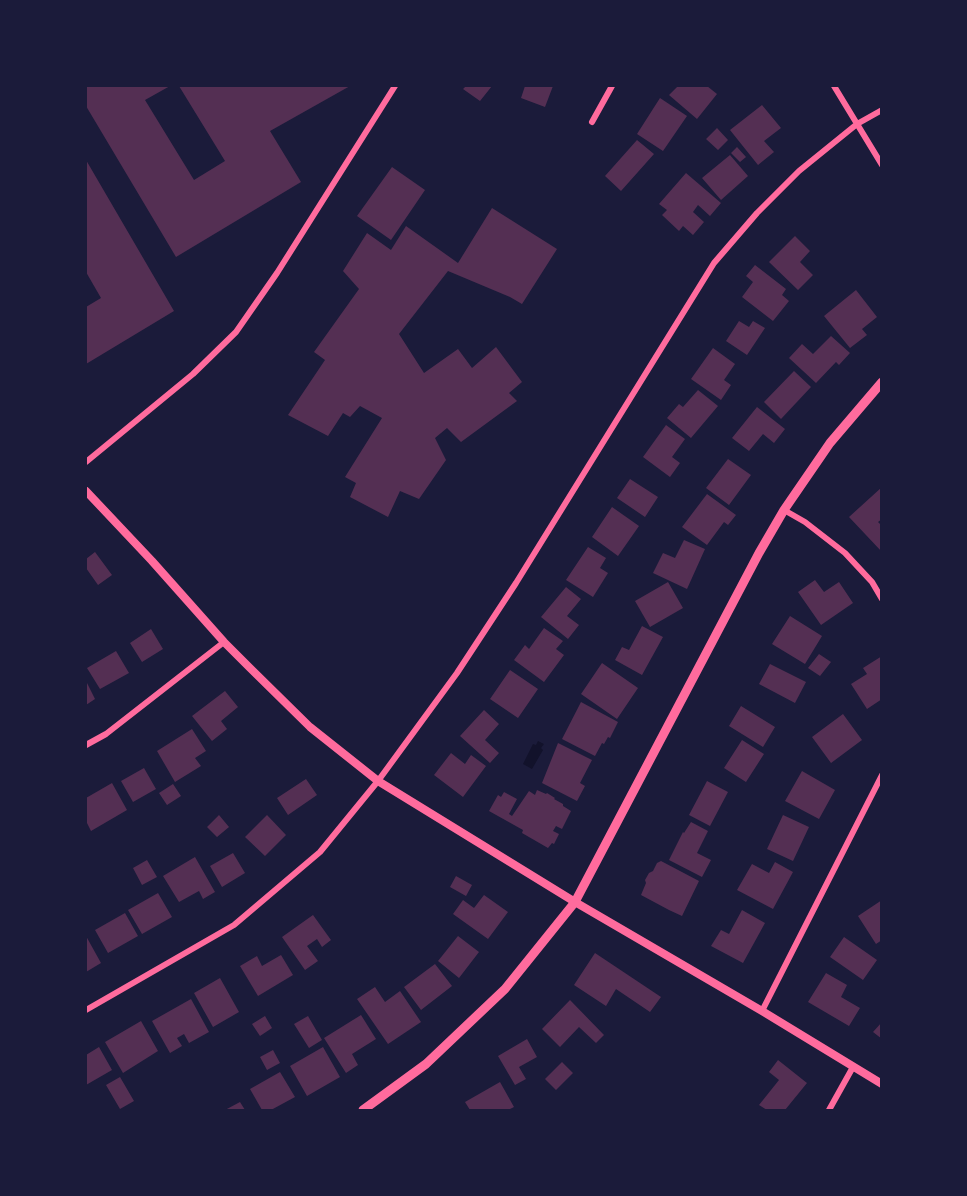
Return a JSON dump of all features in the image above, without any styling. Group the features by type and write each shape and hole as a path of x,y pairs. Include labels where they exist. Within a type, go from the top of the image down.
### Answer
{"main road":[{"path":"363,1110 426,1064 506,989 575,902 759,553 784,510 830,443 882,382"}],"street":[{"path":"86,462 193,374 236,332 277,273 395,86"},
{"path":"592,122 612,86"},
{"path":"834,86 882,165"},
{"path":"86,1010 234,925 320,852 378,781 458,673 714,263 757,213 799,171 857,124 882,110"},
{"path":"86,491 224,642 310,727 378,781 575,902 882,1084"},
{"path":"784,510 805,522 845,554 872,582 882,599"},
{"path":"86,746 106,734 224,642"},
{"path":"762,1011 882,775"},
{"path":"829,1110 853,1067"}],"shaded area":[{"path":"538,741 544,744 541,748 543,750 532,769 523,764 533,744 536,745"}],"building":[{"path":"86,86 170,86 145,100 194,180 225,161 179,86 350,86 270,131 301,182 176,257 86,106"},
{"path":"466,86 492,86 480,101 463,89"},
{"path":"525,86 553,86 545,107 521,98"},
{"path":"678,86 707,86 717,94 697,119 669,95"},
{"path":"660,98 687,116 663,151 637,134"},
{"path":"762,105 781,128 764,141 774,152 758,165 730,130"},
{"path":"717,128 728,140 718,150 706,139"},
{"path":"637,140 654,154 621,191 605,176"},
{"path":"737,147 746,157 740,162 731,153"},
{"path":"730,155 748,176 721,200 702,178"},
{"path":"86,160 174,311 86,364 86,307 101,298 86,272"},
{"path":"392,167 425,190 391,240 357,216"},
{"path":"686,173 721,203 710,216 698,205 693,212 704,222 693,235 683,226 679,231 662,215 667,210 659,204"},
{"path":"492,208 557,249 522,304 448,271 399,334 424,373 458,349 472,368 496,347 522,382 509,393 517,401 461,442 447,428 435,438 446,460 419,499 400,491 388,517 350,497 356,483 345,477 382,418 360,406 350,417 343,413 328,436 288,415 325,360 314,352 359,289 343,271 367,233 391,250 406,226 458,263"},
{"path":"795,236 810,251 800,262 813,275 798,290 769,262"},
{"path":"755,265 786,289 782,295 789,301 773,321 742,297 753,282 746,276"},
{"path":"856,290 877,317 862,329 867,335 850,348 824,316"},
{"path":"739,321 749,327 753,321 765,328 747,355 726,341"},
{"path":"831,336 850,353 839,365 836,362 816,383 789,358 802,344 813,354"},
{"path":"713,348 735,364 724,380 731,385 721,400 691,379"},
{"path":"794,371 811,387 781,419 764,402"},
{"path":"698,390 718,406 691,438 667,418 679,404 683,407"},
{"path":"757,407 785,429 774,443 763,434 749,451 732,438"},
{"path":"666,425 685,439 672,457 680,463 670,477 643,457"},
{"path":"728,459 751,475 729,505 706,488"},
{"path":"630,479 658,497 645,517 617,498"},
{"path":"882,487 882,519 878,522 882,526 882,552 849,517"},
{"path":"707,494 736,515 728,525 724,522 707,545 682,527"},
{"path":"612,507 639,526 618,556 592,537"},
{"path":"684,540 705,549 687,589 653,573 663,553 675,558"},
{"path":"588,547 606,558 600,568 608,573 593,597 566,580"},
{"path":"95,552 112,575 98,585 86,568 86,559"},
{"path":"815,580 824,592 839,582 853,603 821,625 798,592"},
{"path":"668,582 683,608 650,627 635,601"},
{"path":"566,587 581,599 567,616 579,625 568,639 541,617"},
{"path":"790,616 822,636 805,664 772,644"},
{"path":"642,626 663,637 642,675 615,660 622,647 629,650"},
{"path":"544,628 563,641 556,649 564,655 544,682 514,660 525,645 529,649"},
{"path":"151,629 163,649 142,662 130,643"},
{"path":"116,651 129,673 100,689 87,668"},
{"path":"819,654 831,662 820,676 808,668"},
{"path":"882,656 882,699 867,709 851,684 867,674 863,668"},
{"path":"602,663 638,688 617,719 581,694"},
{"path":"770,664 806,682 795,703 759,684"},
{"path":"510,670 538,689 518,718 490,699"},
{"path":"86,681 95,699 86,705"},
{"path":"225,691 238,707 221,721 227,729 212,741 192,716"},
{"path":"581,702 618,722 610,738 608,737 604,744 602,743 595,756 562,739"},
{"path":"741,706 775,727 763,747 729,726"},
{"path":"484,710 499,724 485,740 499,753 490,763 460,736"},
{"path":"843,714 862,740 831,763 812,737"},
{"path":"192,729 206,751 195,758 201,766 175,782 157,751"},
{"path":"742,740 764,754 746,782 724,768"},
{"path":"558,743 592,760 580,783 585,786 577,801 542,783"},
{"path":"451,753 465,764 471,755 486,766 463,797 434,775"},
{"path":"144,768 156,789 133,802 121,781"},
{"path":"802,771 835,790 819,819 785,801"},
{"path":"306,779 317,795 288,815 277,798"},
{"path":"707,781 728,792 710,826 689,815"},
{"path":"112,783 127,810 91,831 86,821 86,798"},
{"path":"173,784 181,796 167,805 159,793"},
{"path":"537,790 547,793 571,811 562,829 556,826 553,831 559,834 554,844 552,843 548,848 522,833 523,830 489,811 498,795 501,797 504,792 517,799 509,814 512,816 529,791 535,795"},
{"path":"219,815 229,827 217,837 207,827"},
{"path":"267,815 286,835 265,856 245,837"},
{"path":"783,815 809,827 793,861 767,849"},
{"path":"691,822 708,831 697,853 711,860 702,877 669,860 683,832"},
{"path":"233,853 245,873 222,887 210,866"},
{"path":"195,857 215,892 203,899 199,891 179,902 163,876"},
{"path":"147,860 157,877 142,885 133,868"},
{"path":"661,861 699,881 682,916 641,895 649,873"},
{"path":"775,862 793,872 773,909 737,890 752,864 769,873"},
{"path":"456,876 472,885 466,896 450,887"},
{"path":"158,893 172,917 142,934 128,910"},
{"path":"484,895 508,912 488,939 453,914 463,900 474,908"},
{"path":"882,900 882,919 880,919 882,940 876,944 858,916"},
{"path":"742,910 765,923 743,963 711,946 721,930 729,934"},
{"path":"125,913 138,936 108,953 95,930"},
{"path":"313,915 331,940 322,947 317,939 307,946 318,961 305,970 282,937"},
{"path":"86,936 101,963 86,972"},
{"path":"458,936 479,952 459,978 438,961"},
{"path":"844,937 877,960 863,980 830,957"},
{"path":"595,953 661,997 650,1012 616,989 606,1006 574,985"},
{"path":"281,955 293,975 258,996 240,966 257,956 262,966"},
{"path":"435,964 452,986 421,1010 404,987"},
{"path":"826,973 847,985 841,997 860,1008 849,1026 808,1002"},
{"path":"220,978 239,1012 213,1027 194,993"},
{"path":"375,987 385,1002 400,991 421,1022 388,1044 357,999"},
{"path":"191,999 209,1032 189,1043 184,1034 177,1038 182,1046 170,1053 152,1021"},
{"path":"570,1000 604,1035 596,1043 579,1027 560,1047 542,1029"},
{"path":"361,1015 376,1039 352,1054 358,1065 346,1073 324,1038"},
{"path":"265,1016 272,1028 260,1036 252,1024"},
{"path":"308,1016 322,1040 309,1048 294,1024"},
{"path":"141,1021 158,1051 123,1073 105,1042"},
{"path":"882,1022 882,1039 873,1032"},
{"path":"527,1039 537,1057 519,1067 526,1079 515,1085 498,1056"},
{"path":"99,1047 112,1070 86,1085 86,1055"},
{"path":"323,1047 340,1077 307,1096 290,1066"},
{"path":"273,1050 280,1063 267,1070 260,1057"},
{"path":"778,1060 807,1083 785,1110 767,1110 759,1105 779,1080 769,1072"},
{"path":"562,1062 573,1073 556,1090 545,1079"},
{"path":"280,1072 295,1097 271,1110 262,1110 250,1089"},
{"path":"120,1077 134,1101 120,1109 106,1085"},
{"path":"500,1082 514,1107 508,1110 470,1110 465,1102"},
{"path":"240,1102 245,1110 225,1110"}]}
